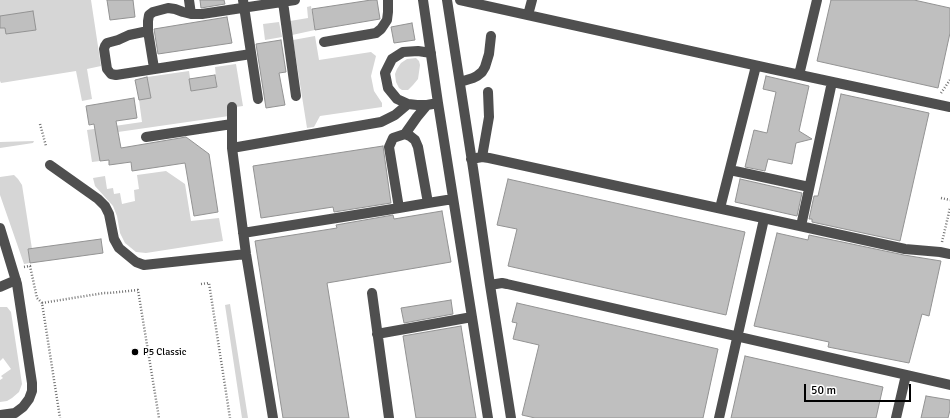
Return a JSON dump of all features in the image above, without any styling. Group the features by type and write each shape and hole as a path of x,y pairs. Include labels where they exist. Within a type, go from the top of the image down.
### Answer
{"street":[{"path":"189,0 191,14"},
{"path":"154,68 148,31 149,15 153,12 168,8 191,14 202,14 244,4 295,0"},
{"path":"324,42 376,33 382,28 386,20 388,0"},
{"path":"423,0 488,418"},
{"path":"447,0 511,418"},
{"path":"460,0 756,66 950,107"},
{"path":"528,15 532,0"},
{"path":"800,75 817,0"},
{"path":"284,2 296,96"},
{"path":"244,4 258,99"},
{"path":"148,31 129,35 107,43 104,49 107,69 111,74 116,75 251,54"},
{"path":"460,82 477,76 482,72 490,54 491,36"},
{"path":"431,53 418,51 403,52 392,59 385,73 388,88 397,99 408,104 417,105 427,105 438,102"},
{"path":"720,208 756,66"},
{"path":"801,226 832,82"},
{"path":"482,157 489,117 488,92"},
{"path":"232,148 381,122 395,115 408,104"},
{"path":"405,134 410,125 427,105"},
{"path":"232,108 232,148 246,254 272,418"},
{"path":"146,137 232,124"},
{"path":"399,208 389,147 393,138 405,134 415,140 418,147 428,203"},
{"path":"471,159 482,157 489,158 905,249 945,253"},
{"path":"50,165 98,199 105,206 109,214 114,239 119,248 136,262 144,265 246,254"},
{"path":"730,170 809,187"},
{"path":"243,233 453,199"},
{"path":"719,418 764,219"},
{"path":"0,228 16,280 32,383 32,391 24,407 15,413 0,415"},
{"path":"0,287 16,280"},
{"path":"490,285 507,284 950,385"},
{"path":"372,293 389,418"},
{"path":"378,334 472,317"},
{"path":"896,418 906,375"}],"path":[{"path":"939,97 950,80"},
{"path":"40,124 46,146"},
{"path":"941,198 950,200"},
{"path":"945,253 950,208"},
{"path":"23,267 30,266 37,298 42,303 60,418"},
{"path":"201,284 209,283 230,418"},
{"path":"42,303 104,293 138,290 159,418"}],"shaded area":[{"path":"0,0 91,0 101,66 87,69 92,99 82,101 76,71 1,83"},
{"path":"311,6 315,30 292,35 290,21 308,18 307,7"},
{"path":"279,22 282,37 265,40 263,24"},
{"path":"315,36 319,60 371,52 376,56 371,76 374,91 382,103 382,107 320,116 314,127 307,128 293,40"},
{"path":"416,58 420,65 418,79 408,90 402,90 396,82 395,74 397,69 401,63 407,59"},
{"path":"236,64 243,106 228,108 229,116 118,132 100,161 92,162 87,130 142,122 139,100 151,98 147,77 189,71 192,91 217,87 215,67"},
{"path":"34,141 33,143 0,148 0,142"},
{"path":"166,171 185,184 191,221 219,218 223,241 146,253 136,252 125,243 120,233 117,216 113,206 95,186 93,178 105,176 107,189 113,188 114,194 120,193 122,204 135,201 134,190 139,189 137,175"},
{"path":"14,175 22,185 32,249 28,249 30,263 24,264 0,195 0,177"},
{"path":"230,304 248,418 242,418 225,305"},
{"path":"0,307 7,307 11,312 22,384 19,392 12,398 7,401 0,402 0,380 3,378 1,376 11,369 3,358 0,361"}],"building":[{"path":"107,0 133,0 135,17 110,20"},
{"path":"200,0 224,0 225,4 201,8"},
{"path":"377,0 380,19 315,30 312,9"},
{"path":"831,0 914,0 950,8 950,33 938,88 817,61"},
{"path":"33,11 36,30 6,34 5,28 0,28 0,16"},
{"path":"227,17 232,43 158,54 154,29"},
{"path":"412,23 415,40 394,43 391,27"},
{"path":"281,40 286,72 279,73 285,105 266,108 256,44"},
{"path":"215,75 217,87 191,91 189,79"},
{"path":"766,76 809,86 799,131 812,139 796,143 792,164 768,159 765,171 745,167 754,130 767,133 776,92 763,89"},
{"path":"147,77 151,98 139,100 135,80"},
{"path":"841,94 929,113 900,241 812,222 812,219 809,219 814,196 818,196"},
{"path":"134,98 137,118 116,121 121,148 186,137 209,154 218,212 194,216 185,163 132,171 131,162 109,165 109,160 100,161 94,124 89,125 86,106"},
{"path":"383,146 391,203 334,212 333,207 261,218 253,166"},
{"path":"508,179 745,232 726,315 508,266 517,229 497,225"},
{"path":"740,179 802,193 797,216 735,202"},
{"path":"442,211 451,262 327,283 349,418 283,418 255,241 337,228 336,225 393,215 394,219"},
{"path":"777,233 808,240 809,235 904,255 941,261 929,316 922,314 909,363 828,347 829,342 754,326"},
{"path":"101,239 103,253 30,263 28,249"},
{"path":"451,300 453,314 404,323 401,308"},
{"path":"517,303 718,349 703,418 535,418 522,415 539,345 513,339 517,323 512,322"},
{"path":"461,326 476,418 416,418 403,336"},
{"path":"745,356 883,387 876,418 731,418"},
{"path":"926,396 950,400 948,418 921,418"}],"place":[{"name":"P5 Classic","path":"135,352"}]}
